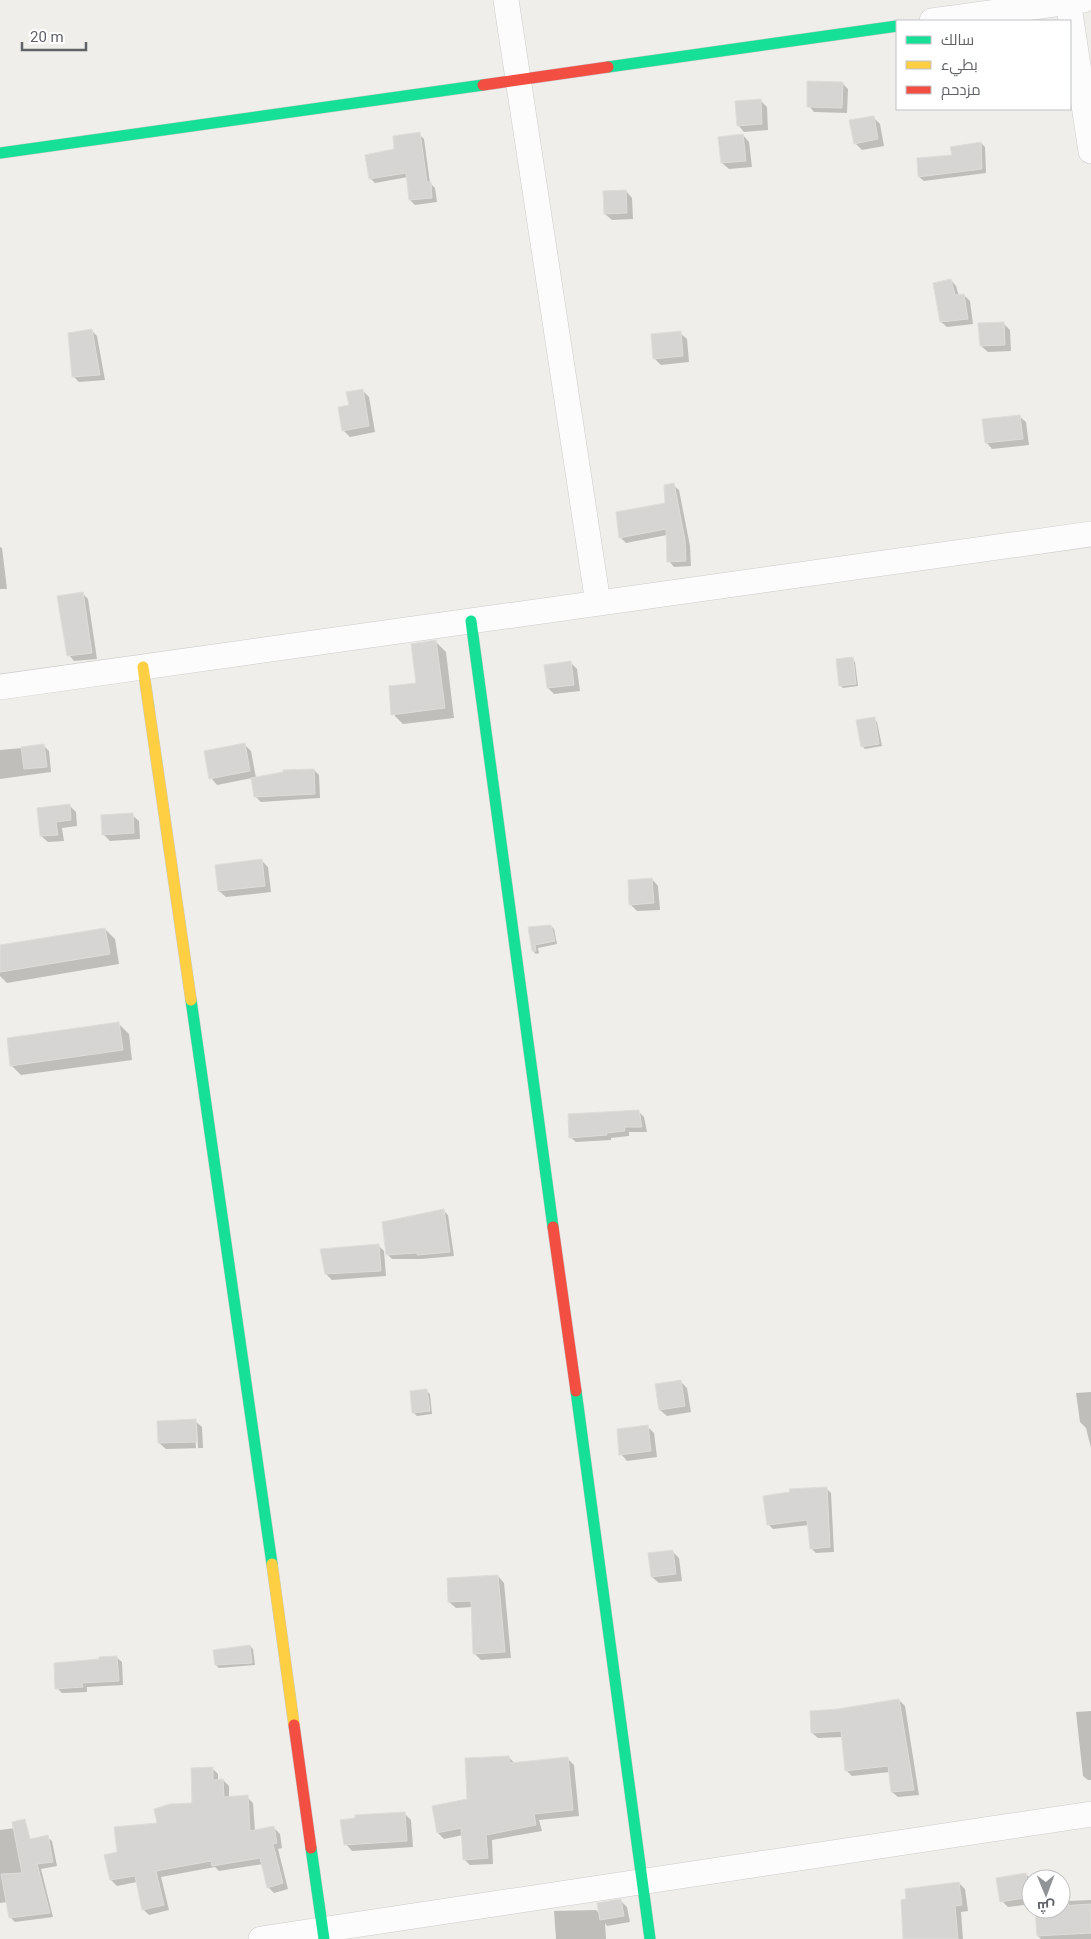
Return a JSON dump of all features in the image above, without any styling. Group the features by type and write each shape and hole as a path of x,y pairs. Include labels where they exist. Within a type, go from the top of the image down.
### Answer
{"street":[{"path":"506,0 598,603"},
{"path":"939,20 1073,1 1091,151"},
{"path":"0,153 896,26"},
{"path":"0,687 1091,534"},
{"path":"471,621 650,1939"},
{"path":"143,667 272,1563 323,1934"},
{"path":"261,1939 323,1934 642,1882 1091,1814"}],"building":[{"path":"807,81 843,82 842,108 807,107"},
{"path":"761,99 762,124 737,126 735,101"},
{"path":"874,116 878,139 854,144 849,120"},
{"path":"420,132 427,182 431,182 432,198 409,200 406,173 369,179 365,155 394,149 393,136"},
{"path":"743,134 746,161 721,163 718,137"},
{"path":"981,142 982,169 918,177 917,158 952,155 950,147"},
{"path":"626,190 627,213 604,214 603,191"},
{"path":"951,279 955,295 964,294 968,319 940,322 933,283"},
{"path":"1004,322 1005,345 980,346 978,323"},
{"path":"92,329 100,375 72,377 68,333"},
{"path":"681,331 683,356 653,359 651,334"},
{"path":"363,389 369,426 342,431 338,407 349,405 346,392"},
{"path":"1020,415 1023,439 985,443 982,419"},
{"path":"674,483 685,540 686,561 667,562 666,529 619,538 616,512 665,503 664,485"},
{"path":"83,592 92,653 67,656 57,596"},
{"path":"436,640 445,708 391,715 389,686 416,683 411,644"},
{"path":"853,657 856,684 839,686 836,659"},
{"path":"571,661 574,685 547,688 544,665"},
{"path":"875,717 879,744 861,747 856,720"},
{"path":"245,743 250,771 209,779 204,751"},
{"path":"44,744 47,767 24,769 21,747"},
{"path":"314,769 315,794 254,797 251,778 283,772 283,770"},
{"path":"70,804 71,820 56,822 58,835 40,836 37,808"},
{"path":"133,813 134,833 102,835 101,815"},
{"path":"262,859 265,886 218,891 215,865"},
{"path":"652,878 654,903 629,905 628,880"},
{"path":"551,925 555,941 535,945 536,951 532,951 528,927"},
{"path":"105,928 110,954 0,972 0,945"},
{"path":"119,1022 123,1050 10,1066 7,1038"},
{"path":"639,1110 642,1127 624,1127 625,1131 606,1133 607,1135 569,1138 568,1114"},
{"path":"444,1209 450,1252 386,1255 382,1222"},
{"path":"379,1244 381,1271 325,1274 320,1249"},
{"path":"681,1380 685,1406 659,1410 655,1384"},
{"path":"427,1389 430,1411 412,1413 410,1391"},
{"path":"196,1419 197,1442 158,1443 157,1421"},
{"path":"648,1425 651,1451 619,1455 617,1429"},
{"path":"827,1487 830,1547 810,1549 807,1520 767,1525 763,1496 790,1492 789,1489"},
{"path":"673,1550 676,1574 651,1577 648,1553"},
{"path":"498,1575 505,1652 473,1654 471,1601 448,1602 447,1578"},
{"path":"250,1645 252,1663 215,1665 213,1650"},
{"path":"117,1656 119,1681 82,1683 83,1687 55,1689 54,1663"},
{"path":"899,1699 914,1790 891,1792 888,1766 845,1771 841,1731 811,1733 810,1711 838,1709"},
{"path":"509,1756 510,1763 568,1757 573,1810 534,1814 536,1825 486,1835 488,1858 463,1860 461,1828 437,1833 432,1806 467,1799 465,1758"},
{"path":"213,1767 213,1780 223,1779 224,1797 248,1795 250,1831 274,1826 277,1843 273,1844 283,1883 267,1888 260,1858 212,1866 211,1861 156,1871 164,1905 142,1910 135,1876 110,1880 104,1855 117,1852 114,1827 157,1823 154,1809 170,1804 192,1803 191,1768"},
{"path":"405,1812 407,1841 344,1845 340,1820 355,1818 355,1815"},
{"path":"25,1819 30,1839 48,1835 53,1862 37,1864 50,1913 9,1918 1,1874 22,1873 12,1822"},
{"path":"1021,1874 1021,1898 1000,1902 996,1878"},
{"path":"959,1882 962,1905 955,1906 958,1939 903,1939 901,1900 906,1899 905,1889"},
{"path":"621,1899 624,1916 600,1920 597,1903"},
{"path":"1091,1904 1091,1933 1037,1936 1036,1919 1071,1919 1071,1905"}],"traffic: fast":[{"path":"608,67 896,26"},
{"path":"0,153 483,85"},
{"path":"471,621 553,1227"},
{"path":"191,1000 272,1564"},
{"path":"576,1391 650,1939"},
{"path":"311,1848 324,1939"}],"traffic: slow":[{"path":"143,667 191,1000"},
{"path":"272,1564 294,1725"}],"traffic: jam":[{"path":"483,85 608,67"},
{"path":"553,1227 576,1391"},
{"path":"294,1725 311,1848"}]}
